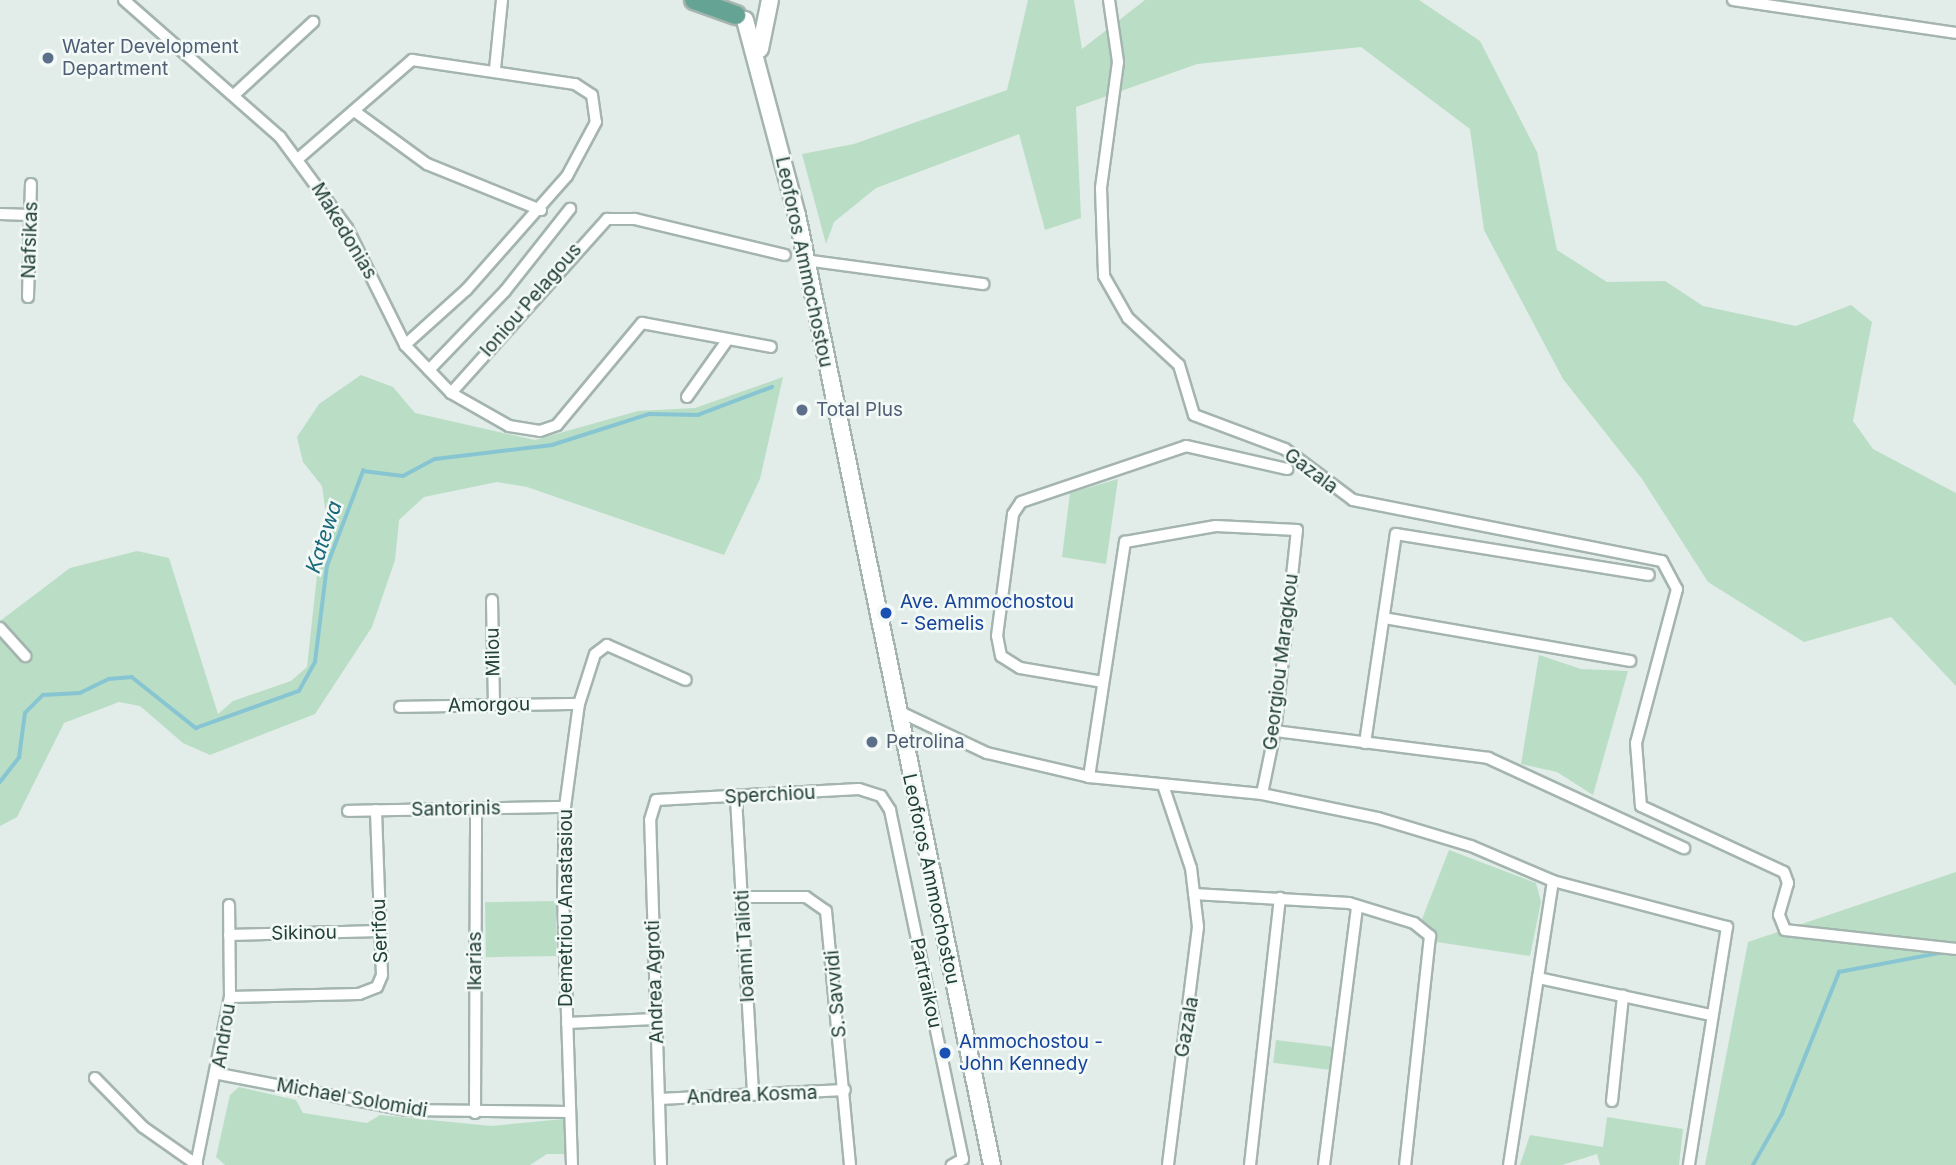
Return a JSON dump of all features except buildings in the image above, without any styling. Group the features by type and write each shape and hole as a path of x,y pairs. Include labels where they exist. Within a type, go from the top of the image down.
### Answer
{"main road":[{"path":"694,0 736,12 769,6"},
{"name":"Leoforos Ammochostou","path":"759,59 769,6"},
{"name":"Leoforos Ammochostou","path":"736,12 759,59 805,260 992,1165"}],"street":[{"name":"Makedonias","path":"124,0 154,33 234,95 299,158 347,228 405,345 451,393 530,431 549,429 564,417 638,325 655,321 728,339"},
{"path":"495,69 502,0"},
{"name":"Gazala","path":"1109,0 1118,62 1101,239 1104,276 1115,302 1169,350 1194,415 1285,449 1338,492 1646,555 1670,568 1676,589 1636,743 1641,806 1784,872 1788,883 1779,915 1785,930 1956,949"},
{"path":"1733,0 1956,33"},
{"path":"234,95 313,22"},
{"path":"299,158 357,113 407,61 495,69 575,83 595,101 596,122 582,150 541,210 405,345"},
{"path":"357,113 427,164 541,210"},
{"name":"Nafsikas","path":"28,297 31,184"},
{"path":"429,370 505,291 570,209"},
{"path":"0,214 31,215"},
{"name":"Ioniou Pelagous","path":"451,393 589,233 618,217 785,255"},
{"path":"805,260 983,284"},
{"path":"687,397 728,339 771,347"},
{"path":"1089,777 1103,682 1020,668 1001,656 997,636 1016,507 1180,446 1287,469"},
{"name":"Georgiou Maragkou","path":"1103,682 1125,542 1216,526 1297,530 1275,731 1262,794"},
{"path":"1365,743 1396,534 1649,575"},
{"name":"Milou","path":"492,600 494,705"},
{"path":"1384,618 1630,661"},
{"path":"0,628 25,656"},
{"name":"Demetriou Anastasiou","path":"572,1165 566,1023 565,807 579,704 594,654 618,646 686,680"},
{"name":"Amorgou","path":"400,707 579,704"},
{"path":"897,710 976,749 1089,777 1262,794 1378,818 1471,846 1553,881 1727,927 1689,1165"},
{"path":"1275,731 1453,751 1517,767 1684,848"},
{"name":"Gazala","path":"1163,785 1175,807 1194,894 1194,999 1171,1113 1168,1165"},
{"name":"Sperchiou","path":"656,800 736,798 859,789 881,796"},
{"name":"Partraikou","path":"881,796 890,810 963,1159 952,1165"},
{"name":"Ioanni Talioti","path":"736,798 753,1095"},
{"name":"Andrea Agroti","path":"656,800 650,820 661,1165"},
{"name":"Santorinis","path":"348,811 565,807"},
{"name":"Ikarias","path":"475,1113 476,808"},
{"name":"Serifou","path":"230,997 373,990 382,975 376,810"},
{"path":"1509,1165 1553,881"},
{"path":"1194,894 1357,905 1414,923 1430,936 1405,1165"},
{"name":"S. Savvidi","path":"743,897 806,897 826,911 850,1165"},
{"path":"1250,1165 1280,898"},
{"name":"Androu","path":"197,1165 219,1074 230,997 229,905"},
{"path":"1324,1165 1357,905"},
{"name":"Sikinou","path":"229,935 380,931"},
{"path":"1538,978 1711,1015"},
{"path":"1612,1101 1623,996"},
{"path":"566,1023 655,1019"},
{"name":"Michael Solomidi","path":"219,1074 406,1110 475,1113 569,1112"},
{"path":"95,1078 143,1127 197,1165"},
{"name":"Andrea Kosma","path":"659,1099 845,1090"}],"green space":[{"path":"1028,0 1074,0 1082,49 1145,0 1419,0 1480,41 1537,152 1557,250 1607,282 1665,281 1703,306 1796,326 1851,305 1872,322 1853,421 1873,449 1956,493 1956,686 1891,617 1804,642 1708,582 1642,479 1563,379 1484,230 1470,129 1361,47 1197,64 1076,107 1081,218 1045,230 1019,134 876,188 834,222 826,244 802,154 854,144 1007,90"},
{"path":"361,375 393,387 415,413 535,440 638,411 695,408 783,377 760,479 724,555 527,487 497,482 424,497 399,520 395,560 372,627 315,714 210,755 183,743 140,706 119,702 64,723 17,817 0,826 0,621 70,568 137,551 169,558 218,714 233,701 291,681 307,667 318,566 328,528 322,486 303,462 297,437 319,404"},
{"path":"1118,479 1106,564 1062,557 1070,493"},
{"path":"1539,655 1581,669 1628,671 1593,795 1557,772 1521,764"},
{"path":"1449,850 1536,883 1541,902 1530,956 1437,942 1422,919"},
{"path":"1956,872 1956,1165 1705,1165 1748,942"},
{"path":"556,901 557,956 486,957 485,902"},
{"path":"1276,1040 1332,1047 1329,1070 1273,1063"},
{"path":"239,1087 296,1100 303,1113 367,1123 380,1115 491,1126 564,1119 567,1154 547,1154 530,1165 225,1165 216,1157 230,1095"},
{"path":"1607,1117 1683,1129 1679,1165 1600,1165 1597,1154 1562,1165 1520,1165 1530,1135 1603,1147"}],"waterway":[{"name":"Katewa","path":"0,782 19,758 25,713 43,695 80,693 109,679 132,677 196,728 299,691 315,662 327,566 363,471 403,476 435,459 552,445 649,414 698,415 772,387"},
{"path":"1753,1165 1782,1114 1839,972 1945,952"}],"place":[{"name":"Water Development Department","path":"48,58"},
{"name":"Total Plus","path":"802,410"},
{"name":"Ave. Ammochostou - Semelis","path":"886,613"},
{"name":"Petrolina","path":"872,742"},
{"name":"Ammochostou - John Kennedy","path":"945,1053"}]}
